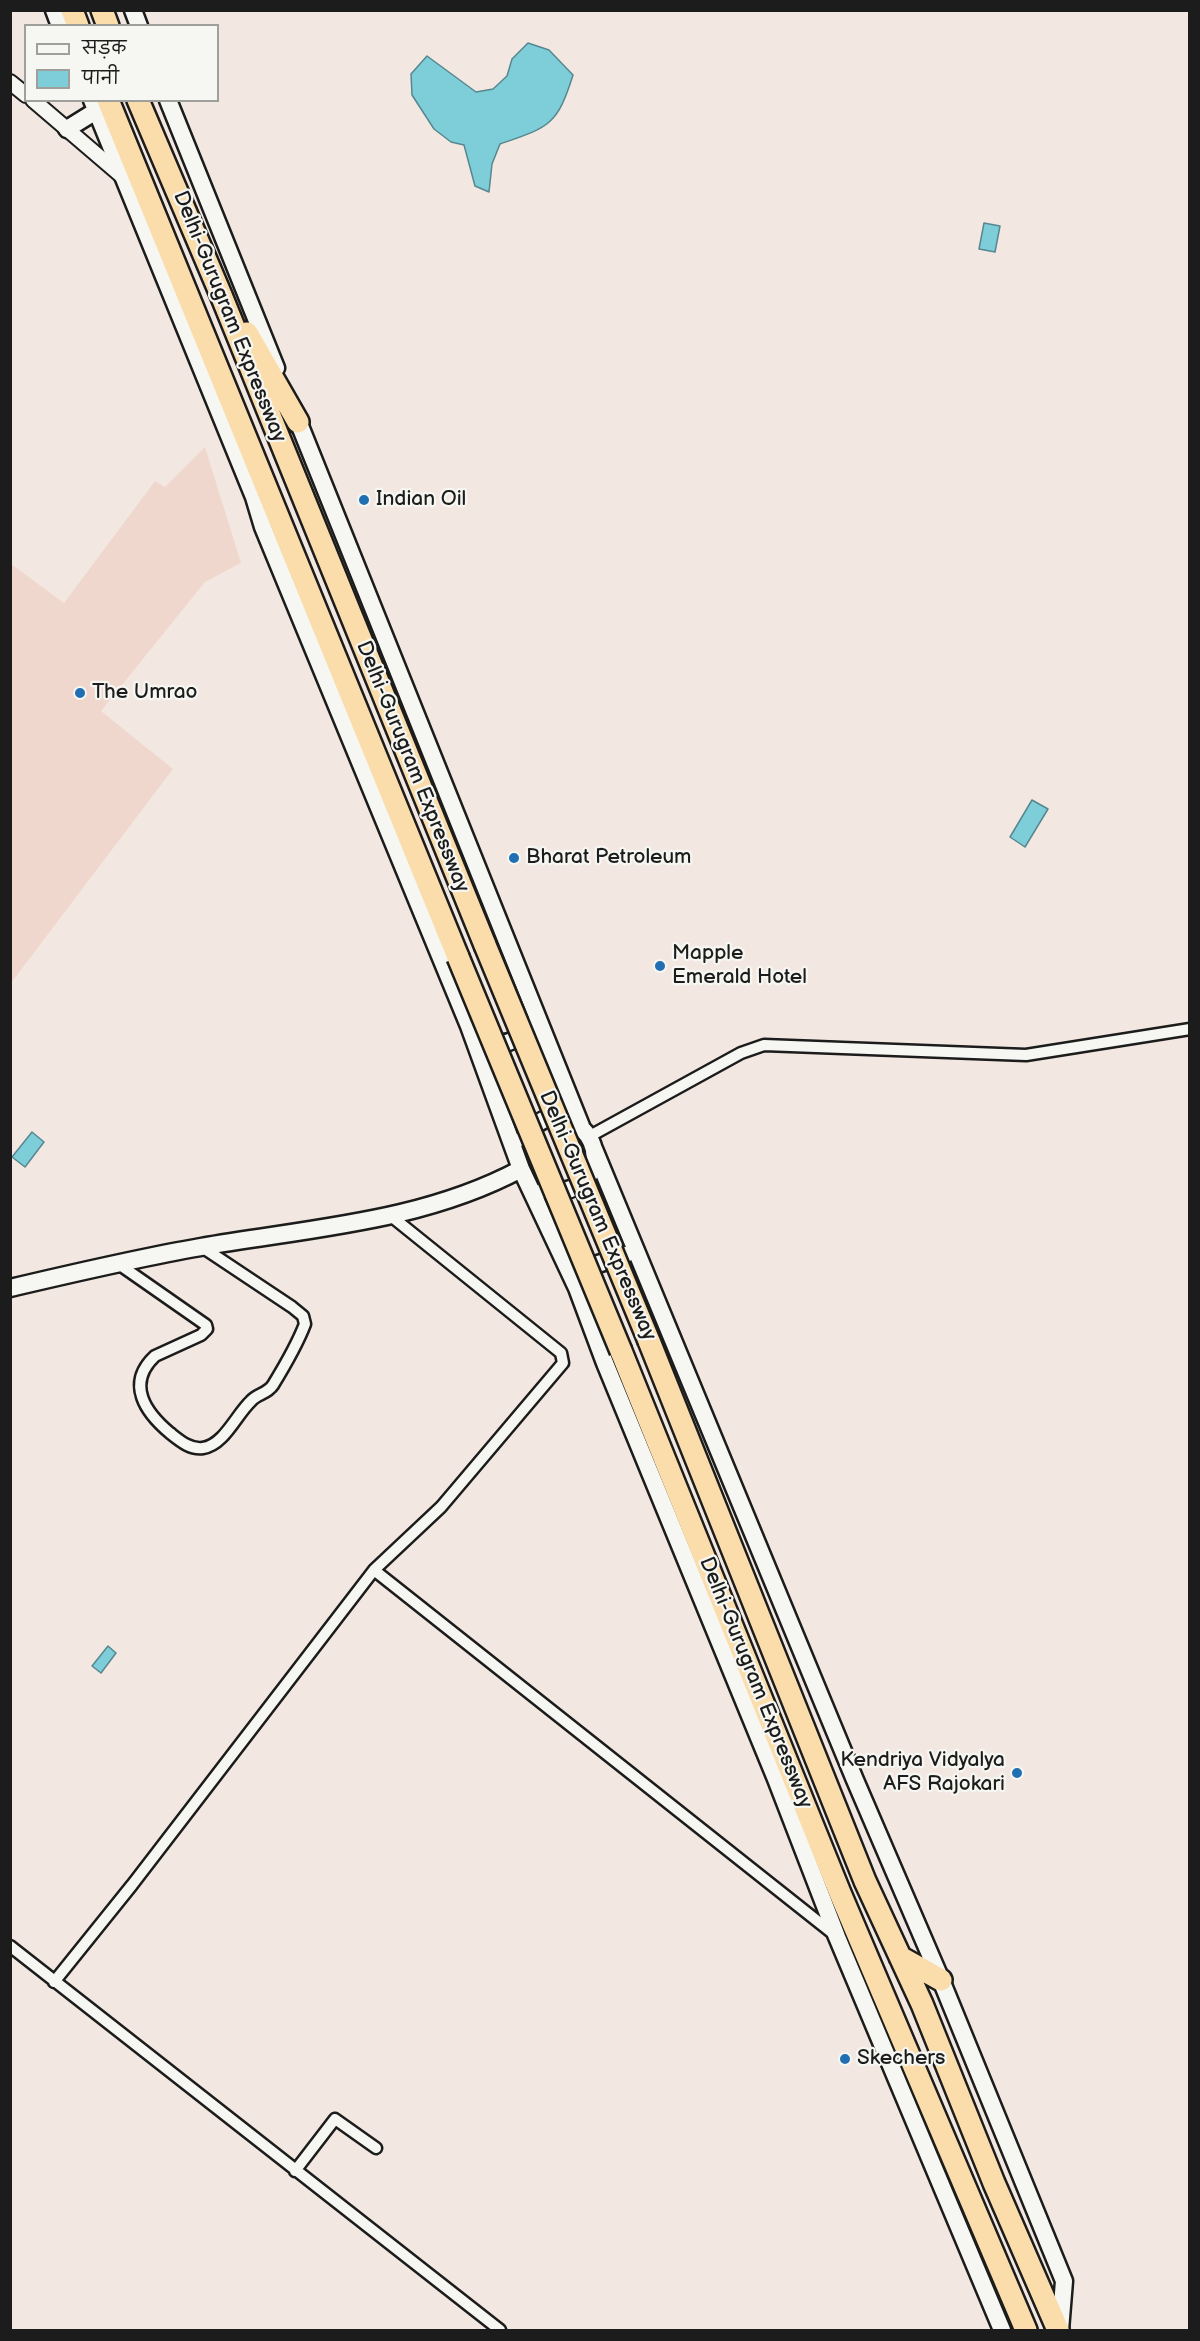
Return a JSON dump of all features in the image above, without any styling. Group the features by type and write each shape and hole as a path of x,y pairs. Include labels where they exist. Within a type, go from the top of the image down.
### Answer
{"highway":[{"name":"Delhi-Gurugram Expressway","path":"139,102 221,295 484,945 649,1341 865,1881 900,1957 1059,2331"},
{"name":"Delhi-Gurugram Expressway","path":"98,106 237,411 840,1893 1026,2331"},
{"path":"221,295 265,361 298,422"},
{"path":"900,1957 941,1980"}],"main road":[{"path":"169,102 533,1005 941,1980 1064,2281 1059,2331"},
{"path":"67,129 98,106 123,177 254,497 263,527 469,1026 522,1169 577,1288 605,1363 792,1818 837,1937 1002,2331"},
{"path":"469,1026 483,1040 496,1044 509,1042 521,1035 530,1025 533,1005"},
{"path":"557,1117 571,1120 588,1137 592,1169 583,1182 571,1190 555,1193 542,1190 522,1169 522,1140 530,1128 542,1120 557,1117"},
{"path":"10,1288 202,1246 390,1216 466,1194 522,1169"},
{"path":"577,1288 579,1276 595,1264 624,1255 638,1256"}],"street":[{"path":"10,82 24,93"},
{"path":"35,102 123,177"},
{"path":"588,1137 741,1053 764,1045 1026,1055 1190,1029"},
{"path":"54,1982 132,1885 374,1570 455,1491 560,1369 563,1358 561,1353 390,1216"},
{"path":"120,1264 206,1325 207,1329 201,1335 155,1356 149,1362 143,1375 141,1395 145,1407 159,1423 186,1444 204,1448 218,1441 251,1400 268,1390 305,1324 303,1316 292,1307 202,1246"},
{"path":"374,1570 837,1937"},
{"path":"10,1946 500,2331"},
{"path":"295,2171 335,2119 376,2148"}],"shaded area":[{"path":"205,447 241,563 205,582 101,711 173,769 11,983 11,564 64,603 155,481 165,487"}],"water":[{"path":"528,43 549,50 573,75 562,105 549,122 530,133 500,144 492,164 489,192 475,186 464,145 451,142 434,129 412,95 411,74 427,56 476,92 493,89 507,76 512,59"},
{"path":"984,223 1000,226 995,252 979,249"},
{"path":"1032,800 1048,809 1025,847 1010,837"},
{"path":"32,1132 44,1142 25,1167 12,1157"},
{"path":"108,1646 116,1653 101,1673 92,1666"}],"place":[{"name":"Indian Oil","path":"364,500"},
{"name":"The Umrao","path":"80,693"},
{"name":"Bharat Petroleum","path":"514,858"},
{"name":"Mapple Emerald Hotel","path":"660,966"},
{"name":"Kendriya Vidyalya AFS Rajokari","path":"1017,1773"},
{"name":"Skechers","path":"845,2059"}]}
